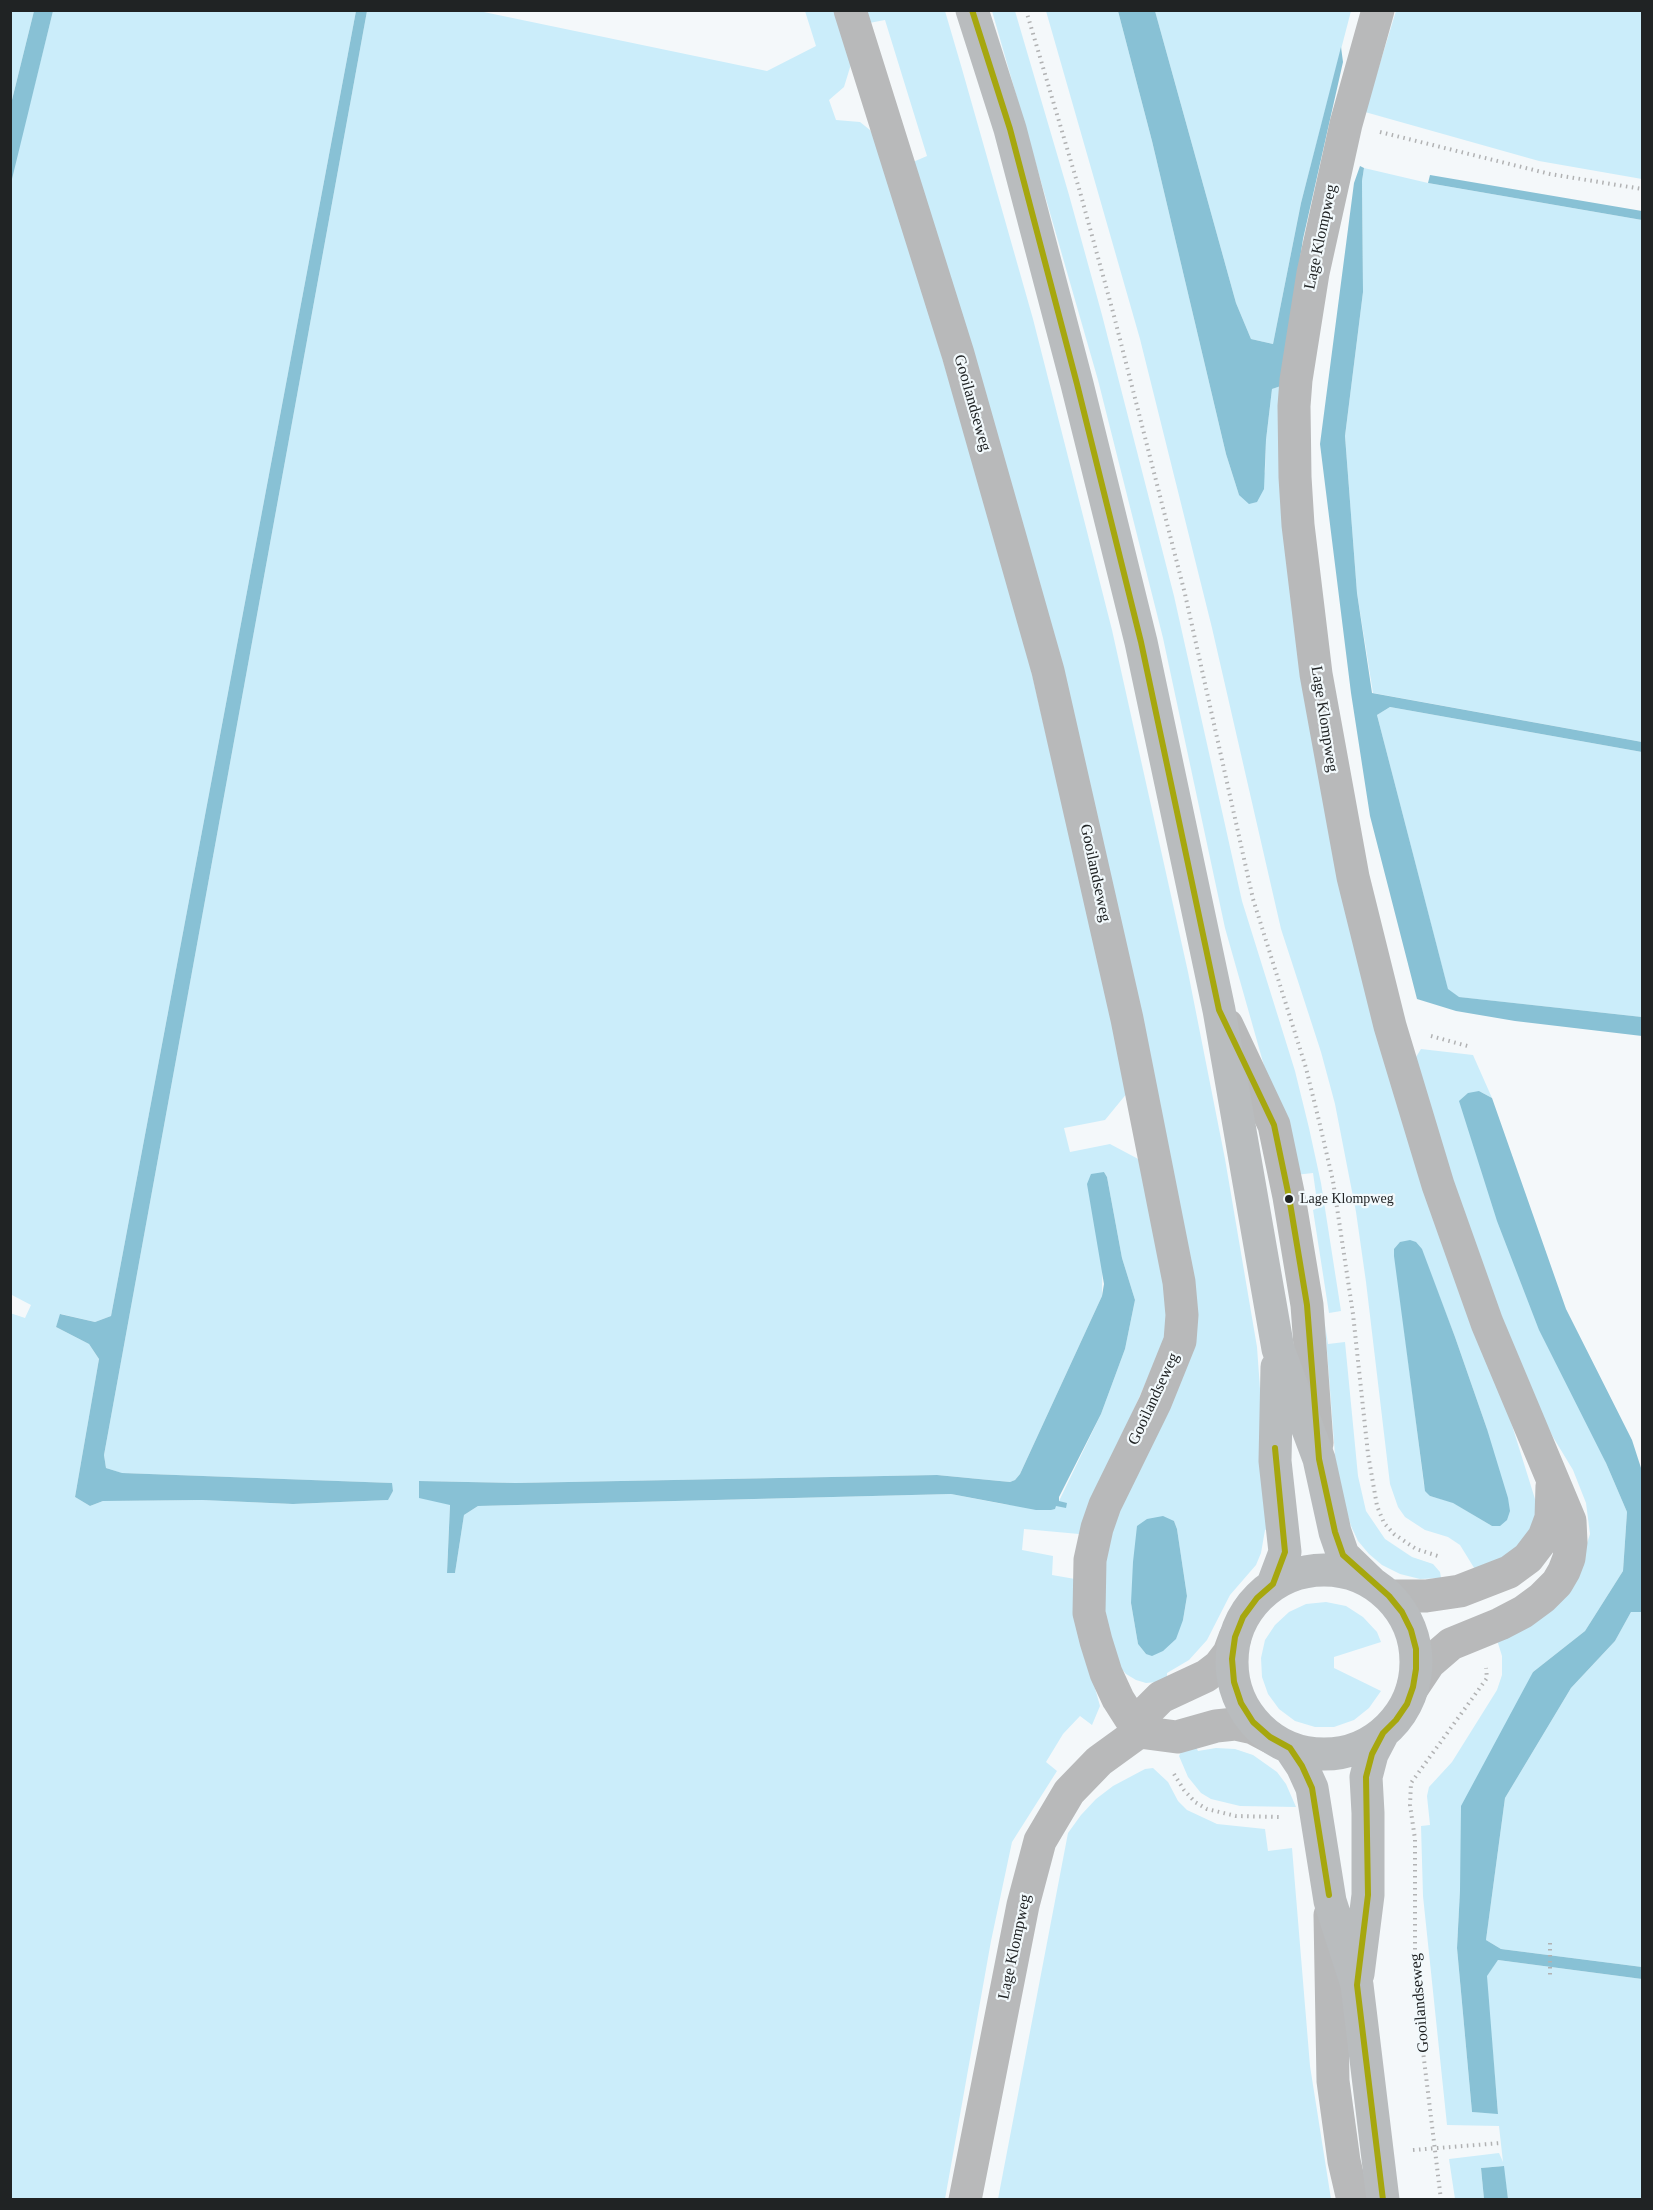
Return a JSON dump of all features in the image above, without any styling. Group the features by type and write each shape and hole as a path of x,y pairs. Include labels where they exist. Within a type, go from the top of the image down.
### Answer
{"main road":[{"path":"972,10 1010,129 1141,642 1220,1010 1278,1349 1318,1459 1335,1532 1343,1555 1381,1590 1406,1621 1416,1649 1416,1669 1407,1704 1396,1720 1369,1743 1333,1754 1311,1754 1280,1742"},
{"path":"1274,1584 1285,1552 1275,1461 1278,1349"},
{"path":"1381,1590 1355,1575 1336,1570 1316,1570 1294,1574 1274,1584 1250,1607 1235,1637 1232,1659 1234,1682 1241,1703 1253,1722 1280,1742 1302,1766 1312,1788 1330,1901 1357,1985 1383,2199"},
{"path":"1357,1985 1368,1895 1366,1777 1372,1754 1383,1733"}],"street":[{"name":"Gooilandseweg","path":"850,10 958,354 1048,671 1127,1019 1179,1282 1182,1315 1180,1341 1155,1403 1105,1505 1090,1560 1089,1613 1095,1641 1118,1700 1138,1732"},
{"name":"Lage Klompweg","path":"1378,10 1346,124 1302,334 1294,406 1293,445 1298,525 1316,674 1353,878 1390,1026 1438,1185 1487,1323 1570,1521 1571,1542 1569,1558 1564,1571 1557,1583 1542,1598 1523,1612 1477,1635 1451,1644 1429,1663 1413,1687"},
{"path":"1220,1010 1274,1125 1307,1305 1318,1459"},
{"name":"Lage Klompweg","path":"1381,1590 1426,1596 1460,1591 1509,1572 1528,1557 1544,1538 1551,1518 1552,1475"},
{"name":"Lage Klompweg","path":"964,2199 1023,1905 1040,1841 1069,1792 1099,1761 1138,1732 1147,1711 1161,1697 1206,1676 1219,1666 1229,1653 1235,1637"},
{"path":"1138,1732 1177,1737 1216,1726 1235,1724 1253,1728 1280,1742"},
{"path":"1330,1901 1334,2081 1344,2161 1353,2199"}],"path":[{"path":"1026,10 1113,312 1185,594 1253,899 1306,1068 1320,1125 1333,1181 1353,1314 1368,1454 1377,1506 1384,1522 1394,1534 1416,1549 1440,1557 1449,1563 1460,1591"},
{"path":"1346,124 1550,174 1642,189"},
{"name":"Gooilandseweg","path":"1441,2199 1415,1985 1415,1839 1410,1805 1411,1783 1486,1678 1484,1657 1477,1635"},
{"path":"1138,1732 1167,1762 1184,1790 1195,1802 1207,1809 1236,1816 1318,1816"},
{"path":"1368,1813 1410,1805"},
{"path":"1550,1942 1550,1977"},
{"path":"1377,2153 1501,2143"}],"shaded area":[{"path":"10,11 34,11 11,104"},
{"path":"34,11 53,11 11,183 11,104"},
{"path":"53,11 356,11 111,1316 95,1322 61,1314 56,1327 89,1344 99,1359 75,1497 90,1506 103,1501 202,1500 293,1504 387,1500 393,1491 391,1483 121,1473 106,1468 104,1455 367,11 479,11 767,71 816,46 805,11 836,11 852,61 844,87 829,100 836,120 860,122 870,130 880,147 1033,665 1128,1092 1105,1120 1064,1128 1070,1152 1110,1144 1142,1161 1163,1270 1168,1332 1079,1534 1024,1529 1022,1550 1053,1556 1052,1575 1075,1579 1088,1663 1100,1706 1092,1725 1080,1716 1063,1734 1046,1762 1057,1771 1012,1842 991,1941 945,2199 11,2199 10,1313 25,1318 31,1305 10,1294 10,183","holes":["1104,1172 1107,1177 1122,1258 1135,1300 1125,1349 1101,1414 1059,1501 1051,1510 951,1494 478,1506 464,1515 455,1573 447,1572 450,1504 420,1481 516,1483 937,1475 1010,1482 1015,1480 1020,1474 1102,1296"]},
{"path":"356,11 367,11 104,1455 106,1468 122,1473 392,1483 393,1491 388,1500 293,1504 202,1500 103,1501 90,1506 75,1497 99,1359 89,1344 56,1327 60,1314 95,1322 111,1316"},
{"path":"865,11 945,11 1033,319 1112,630 1188,972 1225,1159 1257,1347 1270,1528 1265,1530 1261,1553 1256,1565 1230,1595 1207,1640 1189,1660 1167,1673 1167,1679 1157,1682 1146,1683 1136,1680 1118,1665 1106,1628 1103,1574 1112,1523 1190,1354 913,162 927,156 885,20 869,23","holes":["1174,1521 1187,1596 1183,1620 1146,1654 1138,1644 1131,1603"]},
{"path":"992,11 1015,11 1102,315 1174,596 1242,901 1295,1071 1309,1128 1321,1183 1341,1311 1329,1313 1313,1210 1318,1208 1313,1173 1295,1175 1225,928 1163,638 1098,380"},
{"path":"1046,11 1118,11 1152,141 1226,454 1239,495 1265,472 1272,389 1281,386 1295,597 1496,1374 1535,1499 1537,1516 1518,1551 1476,1571 1460,1545 1448,1537 1425,1530 1405,1517 1398,1507 1390,1484 1356,1212 1335,1104 1321,1052 1281,929 1212,628 1140,339","holes":["1394,1249 1421,1249 1487,1429 1492,1526 1452,1502 1430,1496 1424,1485"]},
{"path":"1118,11 1155,11 1236,303 1251,339 1273,344 1301,203 1341,47 1343,62 1303,239 1281,386 1272,389 1266,440 1264,489 1257,502 1249,504 1239,495 1226,454 1152,141"},
{"path":"1155,11 1351,11 1301,203 1273,344 1251,339 1236,303"},
{"path":"1396,11 1642,11 1642,179 1539,161 1365,112"},
{"path":"1360,166 1364,168 1362,181 1363,292 1345,436 1357,593 1372,693 1642,742 1642,752 1390,707 1377,715 1448,989 1459,997 1642,1017 1642,1036 1515,1021 1456,1011 1417,999 1370,816 1351,693 1320,444 1354,183"},
{"path":"1364,168 1428,183 1642,220 1642,742 1373,693 1357,593 1345,436 1363,292 1362,181"},
{"path":"1430,175 1642,211 1642,220 1428,183"},
{"path":"1390,707 1642,752 1642,1017 1458,997 1448,990 1377,715"},
{"path":"1421,1049 1473,1055 1492,1098 1479,1091 1606,1463 1627,1512 1623,1571 1585,1631 1533,1672 1460,1890 1457,1948 1472,2112 1498,2113 1486,1976 1498,1960 1642,1979 1642,2199 1508,2199 1503,2166 1481,2168 1484,2199 1455,2199 1449,2159 1499,2153 1503,2162 1499,2126 1447,2125 1423,1896 1421,1826 1430,1825 1427,1796 1429,1787 1452,1762 1497,1690 1502,1675 1502,1656 1497,1640 1580,1565 1590,1534 1586,1503 1573,1470 1553,1437 1503,1339 1411,1065"},
{"path":"1479,1091 1492,1098 1566,1309 1632,1440 1642,1471 1642,1612 1631,1612 1615,1641 1571,1688 1505,1798 1486,1940 1501,1949 1642,1967 1642,1979 1498,1960 1487,1976 1498,2114 1472,2112 1457,1948 1461,1806 1533,1672 1585,1631 1623,1571 1627,1512 1606,1463 1539,1330 1497,1221 1459,1101 1468,1093"},
{"path":"1104,1172 1107,1177 1122,1258 1135,1300 1125,1349 1101,1414 1059,1497 1059,1501 1067,1503 1066,1508 1056,1506 1051,1510 1036,1510 951,1494 478,1506 464,1515 455,1573 447,1573 450,1505 419,1498 419,1481 516,1483 937,1475 1010,1482 1015,1480 1020,1474 1102,1296 1104,1284 1087,1184 1091,1174"},
{"path":"1410,1240 1416,1242 1422,1249 1487,1429 1510,1511 1507,1520 1500,1526 1492,1526 1453,1503 1430,1496 1425,1491 1394,1256 1394,1249 1400,1242"},
{"path":"1325,1325 1328,1344 1345,1342 1358,1476 1366,1511 1385,1539 1412,1557 1433,1564 1440,1572 1441,1578 1420,1579 1400,1574 1382,1565 1358,1541 1351,1526 1337,1481"},
{"path":"1163,1516 1174,1521 1177,1529 1187,1596 1183,1620 1176,1639 1163,1651 1152,1656 1146,1654 1138,1644 1131,1603 1133,1562 1137,1526 1147,1519"},
{"path":"1326,1602 1346,1606 1363,1617 1377,1632 1381,1642 1334,1657 1334,1668 1381,1691 1369,1708 1354,1720 1334,1727 1315,1727 1295,1721 1279,1709 1268,1694 1262,1677 1261,1658 1265,1640 1275,1625 1289,1612 1306,1604"},
{"path":"1631,1612 1642,1612 1642,1967 1501,1949 1486,1940 1505,1798 1571,1688 1615,1641"},
{"path":"1196,1747 1198,1751 1216,1748 1235,1749 1253,1755 1277,1772 1286,1784 1296,1807 1240,1806 1211,1799 1201,1793 1188,1777 1179,1756 1181,1752"},
{"path":"1153,1768 1168,1782 1178,1801 1187,1810 1217,1824 1265,1829 1268,1851 1292,1848 1310,2066 1331,2199 998,2199 1068,1833 1096,1799 1113,1786 1145,1769"},
{"path":"1504,2166 1508,2199 1484,2199 1481,2168"}],"transit line":[{"path":"972,10 1010,129 1077,384 1141,642 1219,1010 1274,1125 1307,1305 1319,1459 1335,1532 1343,1555 1389,1596 1402,1612 1411,1630 1416,1649 1416,1669 1407,1704 1383,1733 1372,1754 1366,1777 1368,1895 1357,1985 1383,2200"},
{"path":"1275,1448 1285,1552 1273,1584 1257,1598 1243,1617 1235,1637 1232,1659 1234,1682 1241,1703 1253,1722 1270,1737 1290,1748 1302,1766 1312,1788 1329,1895"}],"place":[{"name":"Lage Klompweg","path":"1289,1199"}]}
